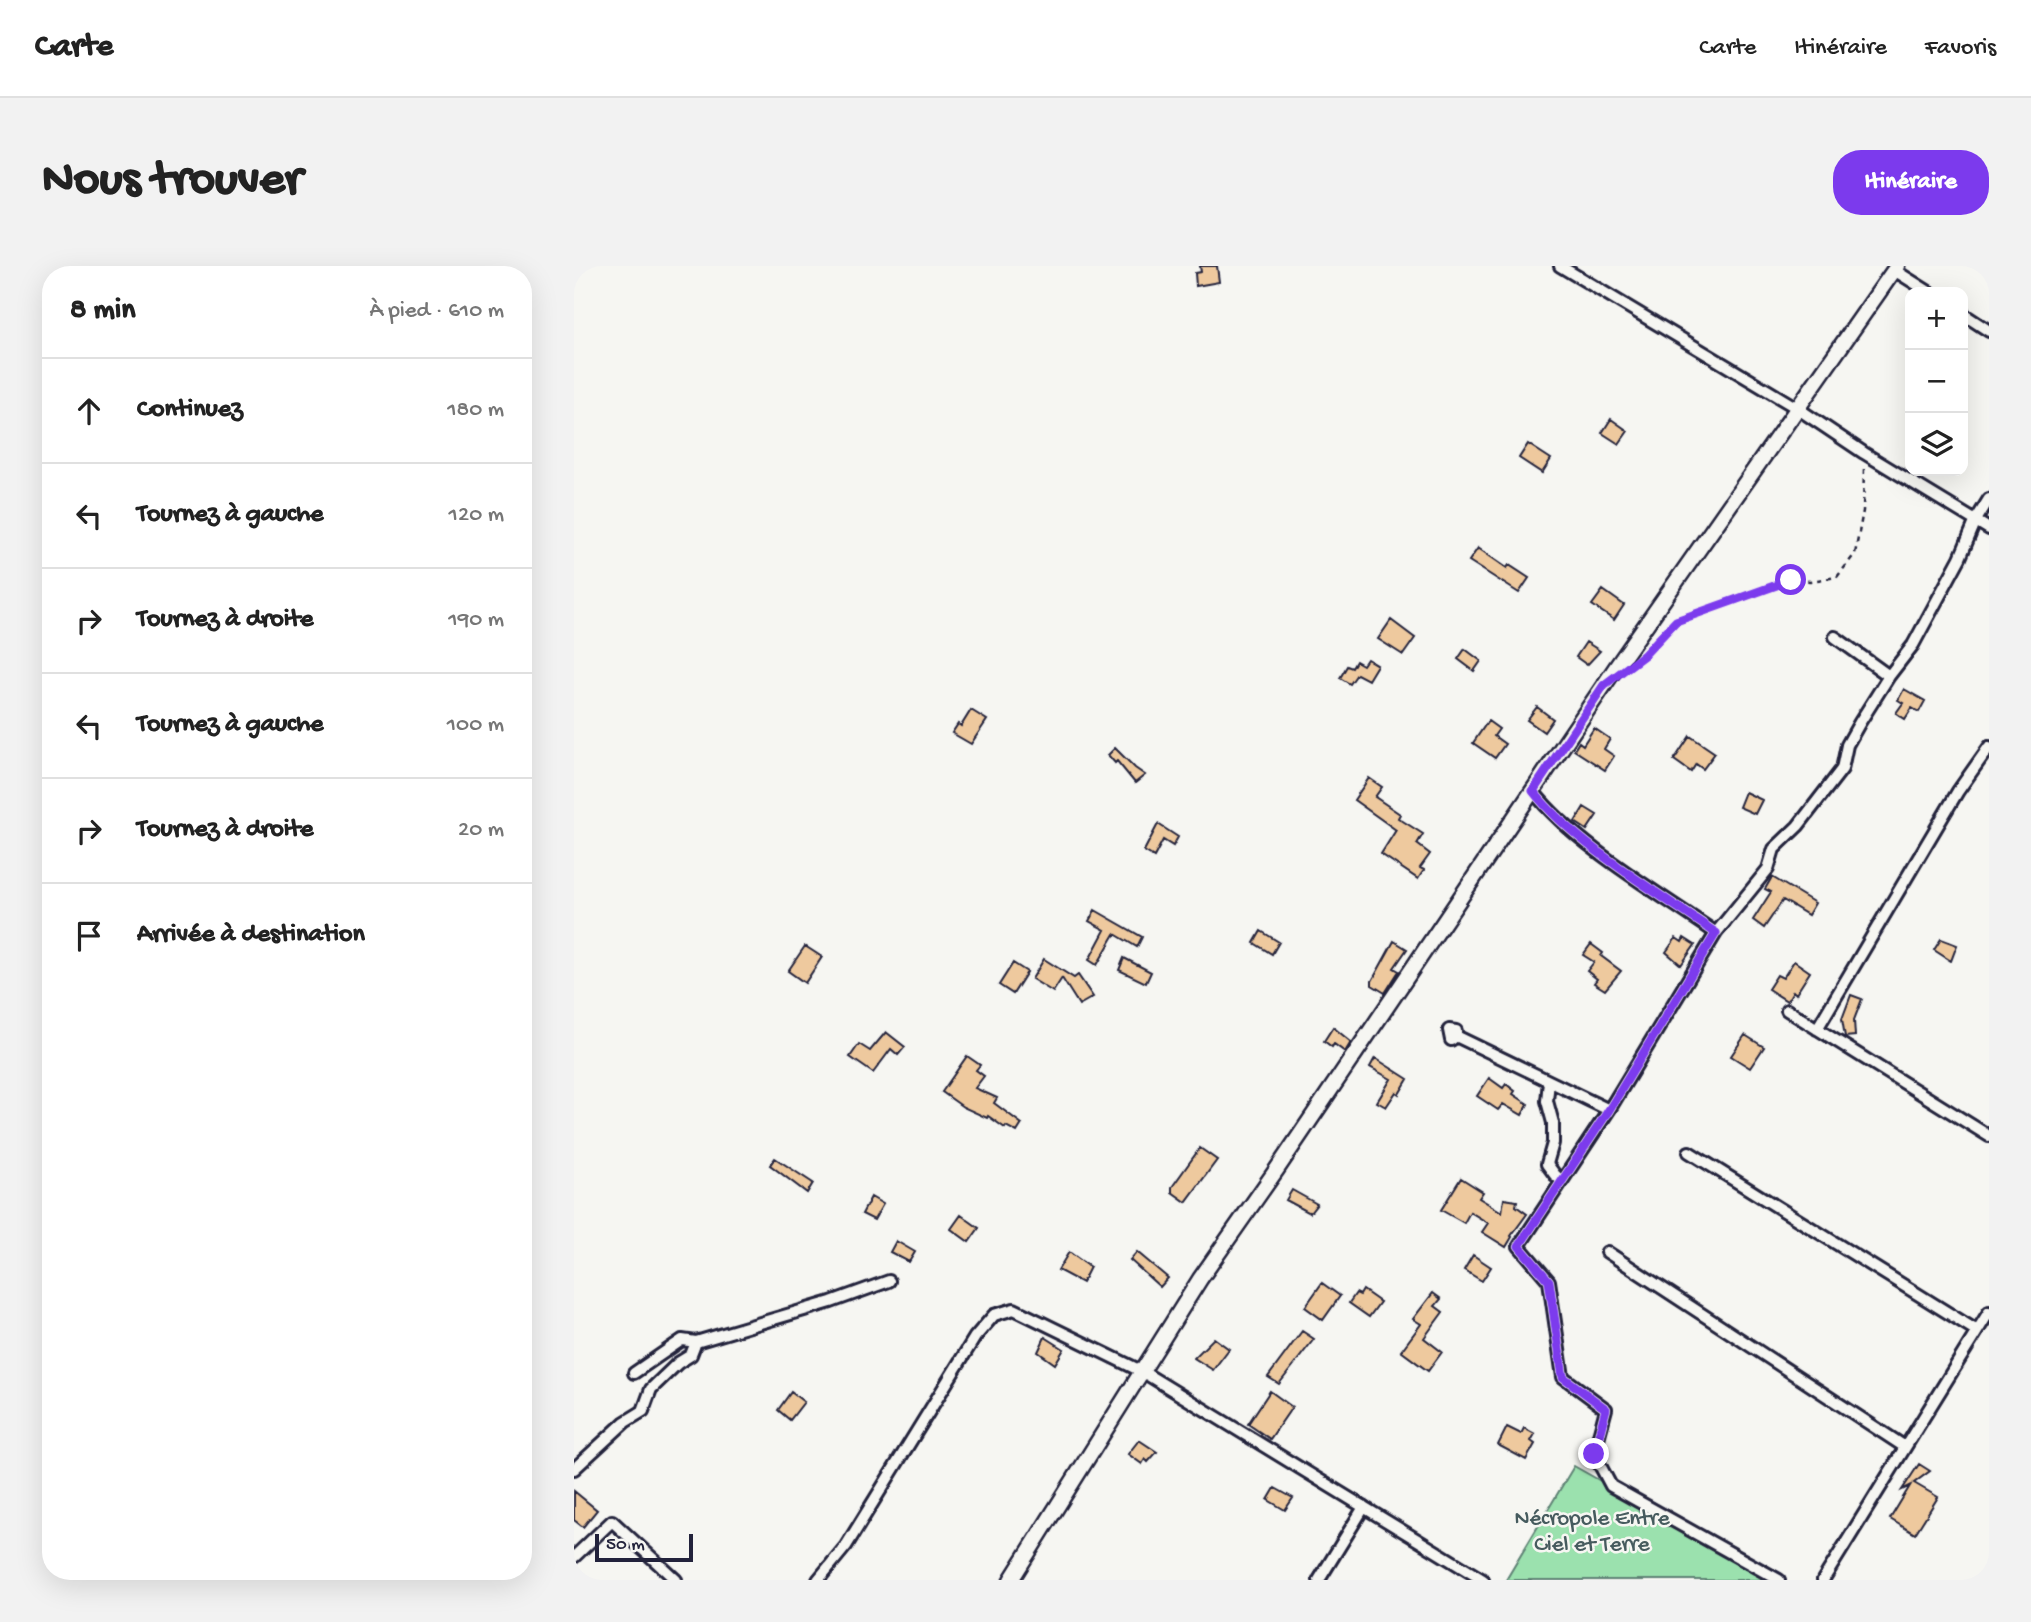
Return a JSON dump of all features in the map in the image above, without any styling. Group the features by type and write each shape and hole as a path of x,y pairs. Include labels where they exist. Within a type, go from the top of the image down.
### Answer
{"street":[{"path":"1560,266 1797,408 1864,453 1989,529"},
{"path":"1011,1580 1200,1279 1797,408 1896,268 1922,287"},
{"path":"1968,317 1989,331"},
{"path":"1779,1580 1611,1486 1594,1454 1606,1409 1563,1377 1549,1281 1519,1246 1609,1110 1716,933 1768,869 1774,849 1798,826 1842,769 1847,746 1889,676 1913,645 1989,499"},
{"path":"1835,637 1889,676"},
{"path":"1817,1029 1958,791 1989,747"},
{"path":"1533,791 1542,803 1588,843 1716,933"},
{"path":"1787,1010 1989,1136"},
{"path":"1456,1036 1609,1110"},
{"path":"1549,1081 1547,1101 1553,1123 1553,1143 1547,1164 1562,1181"},
{"path":"1689,1152 1977,1331"},
{"path":"1607,1252 1905,1447"},
{"path":"634,1373 682,1340 696,1342 831,1302 889,1281"},
{"path":"818,1580 846,1546 975,1338 994,1315 1014,1309 1143,1372 1483,1580"},
{"path":"1823,1580 1989,1312"},
{"path":"574,1469 625,1422 643,1412 651,1389 678,1363 691,1355 696,1342"},
{"path":"1319,1580 1364,1507"},
{"path":"574,1557 612,1521 676,1580"}],"path":[{"path":"1634,663 1676,621 1791,580 1810,581 1837,577 1855,554 1863,511 1864,453"}],"green space":[{"name":"Nécropole Entre Ciel et Terre","path":"1574,1466 1776,1580 1506,1580"}],"building":[{"path":"1200,266 1217,266 1219,282 1196,286 1195,273 1201,272"},
{"path":"1611,419 1628,431 1619,444 1602,433"},
{"path":"1528,444 1551,459 1542,473 1519,458"},
{"path":"1478,548 1507,568 1509,565 1529,578 1519,593 1469,561"},
{"path":"1603,590 1624,605 1614,620 1592,605"},
{"path":"1391,620 1415,638 1403,655 1378,639"},
{"path":"1586,642 1600,651 1587,665 1576,657"},
{"path":"1465,649 1481,661 1474,671 1458,659"},
{"path":"1367,659 1377,665 1368,680 1357,674 1350,684 1340,678 1347,666 1352,668 1356,661 1363,665"},
{"path":"1904,689 1925,701 1919,712 1912,708 1905,719 1896,713 1903,703 1898,700"},
{"path":"1537,707 1553,719 1544,732 1527,720"},
{"path":"971,710 987,720 971,744 952,733 958,724 961,726"},
{"path":"1488,721 1499,729 1494,736 1505,744 1495,758 1473,743"},
{"path":"1594,728 1610,739 1604,749 1614,756 1605,770 1574,750 1579,742 1583,745"},
{"path":"1690,736 1715,753 1703,769 1696,764 1691,772 1674,760"},
{"path":"1115,748 1145,775 1135,783 1117,761 1115,763 1108,755"},
{"path":"1369,778 1382,787 1375,797 1400,814 1398,818 1423,834 1417,844 1430,854 1420,868 1424,870 1418,879 1381,854 1396,830 1354,800"},
{"path":"1745,792 1762,800 1755,814 1739,807"},
{"path":"1584,807 1597,815 1587,830 1575,822"},
{"path":"1158,824 1178,837 1173,846 1163,840 1154,857 1144,851"},
{"path":"1772,877 1815,903 1808,915 1783,900 1764,928 1753,920 1771,892 1765,889"},
{"path":"1095,910 1142,937 1137,947 1115,934 1097,965 1089,960 1105,930 1089,921"},
{"path":"1261,931 1279,942 1272,954 1254,943"},
{"path":"1676,938 1682,942 1684,938 1695,945 1681,965 1666,952"},
{"path":"1941,939 1957,945 1951,961 1934,950"},
{"path":"1394,941 1407,949 1394,968 1399,971 1385,993 1372,985 1372,981"},
{"path":"1591,944 1603,953 1601,956 1621,971 1605,990 1594,983 1597,979 1587,971 1594,962 1583,955"},
{"path":"805,946 822,957 805,983 788,971"},
{"path":"1124,958 1151,972 1146,983 1119,970"},
{"path":"1044,959 1074,978 1078,975 1093,997 1079,1005 1062,978 1053,992 1032,979"},
{"path":"1794,961 1810,972 1796,994 1793,991 1787,1001 1768,989 1777,975 1783,978"},
{"path":"1013,963 1027,972 1013,994 999,985"},
{"path":"1851,995 1862,999 1854,1020 1855,1036 1845,1037 1842,1019"},
{"path":"1333,1027 1351,1042 1345,1052 1324,1041"},
{"path":"886,1032 905,1047 898,1055 891,1049 873,1073 850,1057 859,1044 870,1051"},
{"path":"1745,1035 1764,1047 1750,1068 1731,1056"},
{"path":"967,1056 980,1065 976,1070 984,1076 975,1088 997,1098 994,1103 1022,1124 1017,1132 1006,1126 1005,1128 988,1116 987,1118 963,1107 942,1092"},
{"path":"1375,1058 1408,1079 1399,1094 1396,1092 1386,1107 1377,1102 1391,1079 1370,1067"},
{"path":"1489,1078 1503,1088 1506,1084 1515,1091 1513,1094 1528,1104 1522,1115 1503,1104 1498,1110 1477,1096"},
{"path":"1200,1148 1217,1160 1186,1202 1172,1192 1172,1187"},
{"path":"775,1158 813,1183 807,1193 770,1165"},
{"path":"1461,1178 1483,1192 1479,1198 1502,1212 1504,1199 1517,1201 1516,1206 1527,1214 1506,1247 1482,1232 1488,1223 1470,1212 1464,1223 1441,1210"},
{"path":"1292,1190 1317,1204 1310,1213 1286,1200"},
{"path":"871,1197 883,1204 874,1220 862,1214"},
{"path":"961,1215 979,1228 969,1242 951,1229"},
{"path":"896,1241 915,1252 909,1262 890,1252"},
{"path":"1069,1252 1090,1267 1082,1283 1058,1270"},
{"path":"1137,1252 1168,1278 1160,1287 1130,1260"},
{"path":"1473,1255 1491,1267 1482,1281 1464,1270"},
{"path":"1322,1283 1340,1296 1323,1320 1305,1307"},
{"path":"1363,1290 1380,1302 1369,1317 1349,1303 1356,1293 1360,1295"},
{"path":"1433,1293 1441,1299 1435,1306 1443,1312 1424,1338 1442,1352 1428,1371 1401,1351 1421,1324 1413,1319"},
{"path":"1302,1331 1314,1339 1279,1384 1268,1377"},
{"path":"1045,1337 1064,1349 1055,1364 1038,1352"},
{"path":"1214,1338 1229,1349 1213,1370 1194,1358"},
{"path":"1270,1391 1292,1407 1270,1439 1248,1424"},
{"path":"791,1392 804,1402 790,1420 778,1410"},
{"path":"1507,1427 1521,1434 1524,1428 1535,1434 1531,1441 1535,1444 1526,1460 1498,1445"},
{"path":"1139,1440 1157,1452 1148,1462 1145,1459 1142,1464 1128,1454"},
{"path":"1919,1464 1930,1471 1914,1483 1938,1497 1915,1534 1890,1519 1910,1486 1902,1490"},
{"path":"1275,1488 1293,1498 1285,1510 1268,1500"},
{"path":"574,1491 597,1510 583,1527 574,1520"}],"route":[{"path":"1594,1454 1606,1409 1563,1377 1549,1281 1519,1246 1609,1110 1716,933 1588,843 1542,803 1533,791 1604,685 1644,655 1676,621 1791,580"}]}
